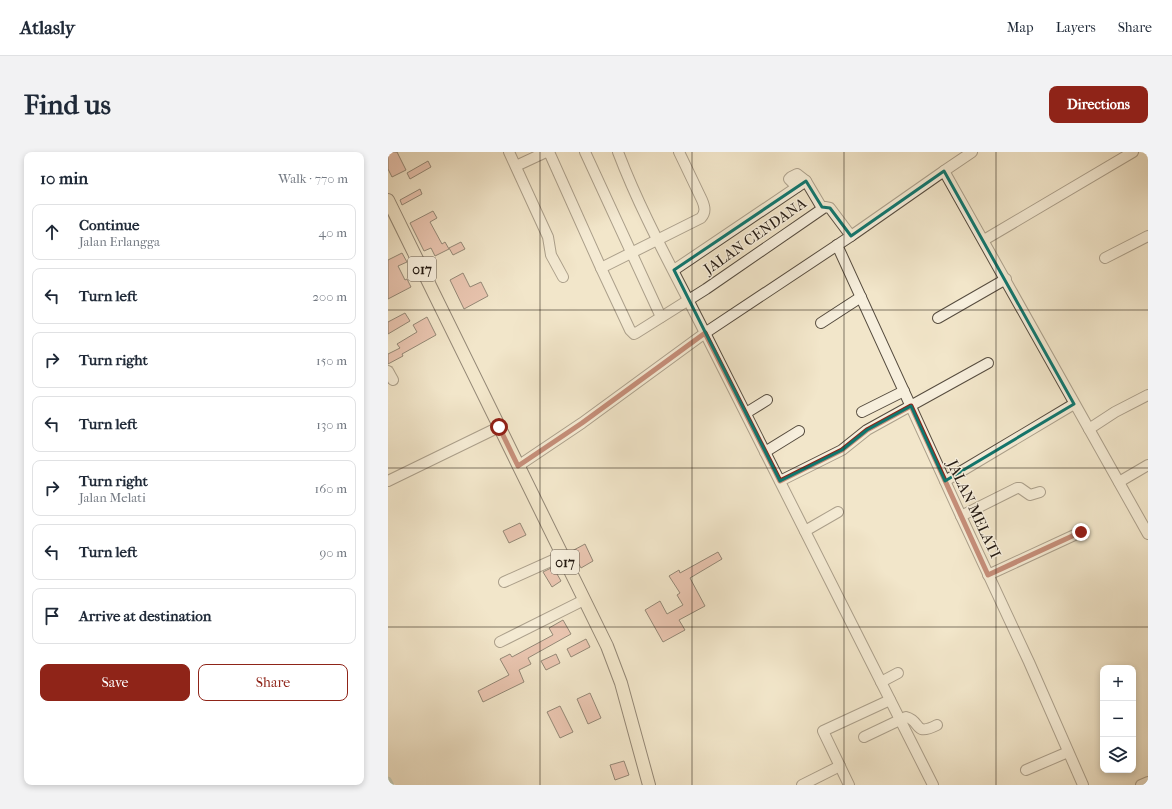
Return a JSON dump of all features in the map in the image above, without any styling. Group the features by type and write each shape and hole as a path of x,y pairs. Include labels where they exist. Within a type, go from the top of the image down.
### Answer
{"main road":[{"name":"017","path":"389,206 458,343 615,664 649,785"}],"street":[{"path":"509,152 548,237 551,255 563,277"},
{"path":"516,166 547,152 601,268 701,218 704,214 705,208 702,200 679,152"},
{"path":"585,152 661,317"},
{"path":"618,152 642,209 674,270 686,301 746,413 933,785"},
{"path":"518,466 582,423 703,334 851,236 972,152"},
{"path":"984,240 1133,152"},
{"path":"944,171 1148,534"},
{"path":"674,270 806,181 822,208"},
{"name":"JALAN CENDANA","path":"601,268 632,332 636,333 686,301 822,208 828,206 851,236"},
{"path":"1105,258 1148,236"},
{"name":"JALAN MELATI","path":"837,245 1029,662 1083,785"},
{"path":"938,318 1006,279"},
{"path":"821,323 861,297"},
{"path":"780,481 842,450 867,430 988,363"},
{"path":"388,371 393,380"},
{"path":"862,412 904,391"},
{"path":"1089,429 1115,412 1148,395"},
{"path":"746,413 767,400"},
{"path":"945,481 1074,404"},
{"path":"388,481 499,427"},
{"path":"765,452 799,432"},
{"path":"1119,482 1148,465"},
{"path":"961,516 1017,488 1020,488 1030,495 1040,492"},
{"path":"805,531 838,512"},
{"path":"988,575 1081,532"},
{"path":"504,582 562,556"},
{"path":"500,642 584,600"},
{"path":"881,682 898,673"},
{"path":"849,785 823,731 890,700"},
{"path":"864,737 908,717 923,730 937,726"},
{"path":"1026,770 1068,752"},
{"path":"802,785 840,766"},
{"path":"1141,785 1148,782"}],"highlighted area":[{"path":"944,171 1074,404 945,481 911,406 867,430 842,450 780,481 674,270 806,181 822,207 830,208 851,236"}],"building":[{"path":"388,152 397,152 406,170 392,177 388,169"},
{"path":"428,161 431,167 410,179 407,173"},
{"path":"420,189 422,194 402,205 400,200"},
{"path":"433,211 437,218 430,222 442,244 445,242 449,249 435,256 431,248 424,251 410,223"},
{"path":"461,242 465,249 453,255 449,248"},
{"path":"402,253 407,262 398,266 405,280 407,279 411,287 388,299 388,260"},
{"path":"463,273 470,287 481,282 488,296 464,309 450,280"},
{"path":"405,313 410,321 388,334 388,322"},
{"path":"427,317 436,335 402,354 403,356 388,364 388,354 400,348 397,344 417,332 413,325"},
{"path":"520,523 526,535 509,543 503,531"},
{"path":"585,544 593,561 581,568 572,551"},
{"path":"718,552 722,559 690,578 705,606 679,620 685,630 663,642 645,610 660,601 667,614 683,605 677,595 680,593 669,576 679,570 680,573"},
{"path":"553,567 561,581 552,587 543,572"},
{"path":"563,620 571,634 528,658 531,664 519,670 524,682 483,702 478,691 509,675 500,659 510,654 512,657 553,635 549,628"},
{"path":"586,639 590,647 571,657 567,649"},
{"path":"556,654 560,663 546,670 541,661"},
{"path":"590,693 601,718 588,724 577,699"},
{"path":"560,706 573,732 560,738 547,712"},
{"path":"624,761 629,775 615,780 610,765"}],"waterway":[{"path":"388,781 390,785"}],"route":[{"path":"499,427 518,466 582,423 705,333 780,481 842,450 867,430 911,406 988,575 1081,532"}]}
